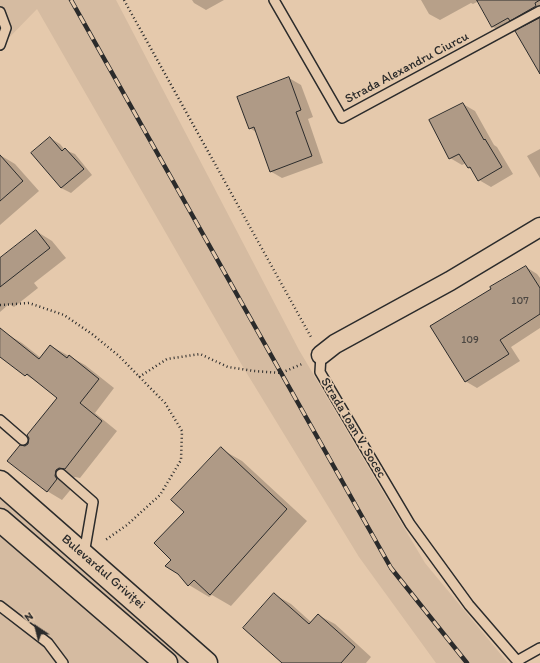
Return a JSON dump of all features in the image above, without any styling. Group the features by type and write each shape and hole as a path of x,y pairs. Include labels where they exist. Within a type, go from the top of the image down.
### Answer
{"main road":[{"name":"Bulevardul Griviței","path":"0,482 206,663"},
{"path":"0,520 166,663"}],"street":[{"path":"321,355 335,344 450,281 540,227"}],"lane":[{"name":"Strada Alexandru Ciurcu","path":"274,0 342,118 540,11"},
{"path":"0,12 6,28 0,45"},
{"name":"Strada Ioan V. Socec","path":"321,355 320,372 410,524 469,605 518,662"},
{"path":"0,420 23,440"},
{"path":"61,474 93,502 84,555"},
{"path":"0,606 48,643 63,663"},
{"path":"518,662 540,648"}],"path":[{"path":"124,0 321,355 281,373 228,367 200,354 167,359 139,377"},
{"path":"0,306 29,303 64,315 92,334 119,356 165,403 182,431 181,460 160,495 127,525 84,555"}],"shaded area":[{"path":"0,0 116,0 299,350 425,563 508,663 436,663 359,557 243,367 37,9 0,47"},
{"path":"0,470 200,652 208,663 0,663"}],"building":[{"path":"477,0 540,0 535,3 536,6 510,21 508,18 492,27"},
{"path":"540,18 540,74 515,31"},
{"path":"289,77 301,110 296,112 312,156 270,172 254,127 249,129 237,97"},
{"path":"463,103 484,140 485,139 502,167 478,181 470,167 468,168 459,154 449,159 429,120"},
{"path":"50,137 62,151 65,148 84,169 61,188 31,153"},
{"path":"0,155 23,181 0,201"},
{"path":"36,230 50,248 0,287 0,258"},
{"path":"526,266 540,288 540,314 500,340 509,354 465,382 430,326 491,289 490,287"},
{"path":"0,328 39,359 50,345 67,358 69,355 99,379 80,403 102,421 65,469 59,468 56,470 55,476 57,479 47,492 7,461 20,445 25,446 28,444 29,438 27,435 57,398 27,374 25,376 0,357"},
{"path":"221,447 287,509 210,595 194,580 188,586 178,574 165,566 171,560 154,543 184,512 171,500"},
{"path":"274,593 309,624 318,614 355,647 341,663 282,663 243,628"}],"railway":[{"path":"71,0 391,568 467,663"}]}
